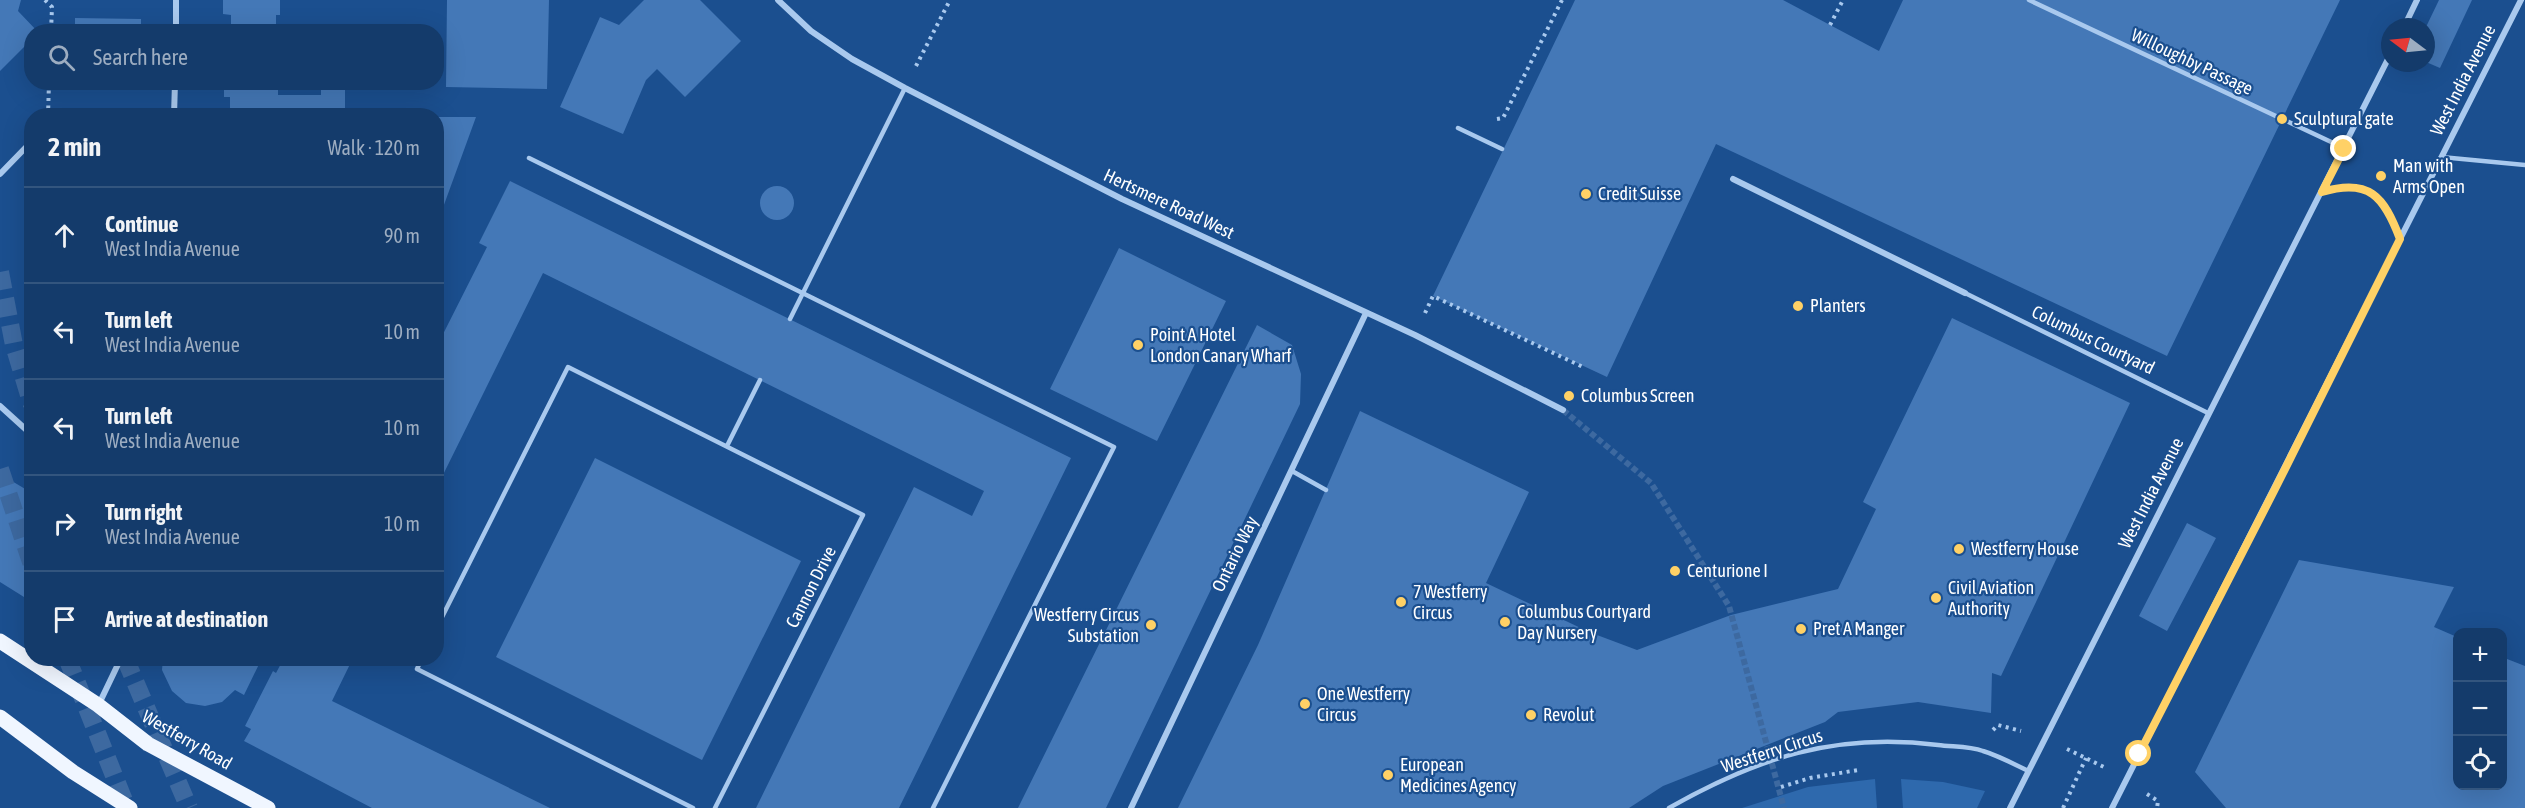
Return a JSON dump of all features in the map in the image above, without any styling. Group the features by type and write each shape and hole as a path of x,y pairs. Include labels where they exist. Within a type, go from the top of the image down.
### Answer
{"main road":[{"name":"Westferry Road","path":"0,641 24,657"},
{"name":"Westferry Road","path":"38,666 98,705 148,744 268,808"},
{"path":"0,717 73,772 130,808"}],"street":[{"path":"176,0 176,24"},
{"name":"Hertsmere Road West","path":"778,0 811,31 852,59 905,88 1122,199 1366,313 1563,410"},
{"path":"2408,18 2417,0"},
{"name":"West India Avenue","path":"2112,808 2521,0"},
{"name":"West India Avenue","path":"2010,808 2382,72"},
{"path":"174,90 174,108"},
{"path":"0,174 24,149"},
{"path":"1733,179 1965,293"},
{"path":"2322,192 2343,186 2360,188 2374,195 2390,212 2400,239"},
{"name":"Ontario Way","path":"1131,808 1366,313"},
{"path":"0,406 24,428"},
{"path":"98,705 117,666"}],"lane":[{"name":"Willoughby Passage","path":"2029,0 2344,149"},
{"path":"790,319 905,88"},
{"path":"1458,128 1502,149"},
{"path":"2441,157 2525,165"},
{"path":"529,158 1114,447 933,808"},
{"name":"Columbus Courtyard","path":"1965,293 2208,413"},
{"name":"Cannon Drive","path":"444,613 568,367 863,515 716,808"},
{"path":"727,446 760,380"},
{"path":"1292,471 1326,490"},
{"path":"418,666 417,669 693,808"},
{"name":"Westferry Circus","path":"1669,808 1705,787 1752,767 1801,751 1873,740 1899,740 1978,750 2028,771"}],"path":[{"path":"45,0 52,7 51,24"},
{"path":"905,88 950,0"},
{"path":"1458,128 1503,118 1562,0"},
{"path":"1830,25 1843,0"},
{"path":"48,108 49,90"},
{"path":"1433,296 1583,367"},
{"path":"2060,746 2108,769"},
{"path":"2062,808 2086,758"},
{"path":"1777,788 1810,778 1862,770"},
{"path":"2146,793 2158,801 2157,808"}],"shaded area":[{"path":"1875,779 1877,808 1742,808 1808,787"},
{"path":"1901,779 1943,782 1985,791 1977,808 1903,808"}],"building":[{"path":"0,0 21,0 18,11 30,24 24,24 24,47 0,71"},
{"path":"223,0 280,0 280,15 276,15 276,24 231,24 231,15 223,14"},
{"path":"447,0 549,0 547,89 446,87"},
{"path":"644,0 700,0 741,41 685,97 657,69 646,80 623,134 560,107 600,17 619,25"},
{"path":"1575,0 1783,0 1879,51 1903,0 2340,0 2167,356 1716,144 1607,377 1433,296"},
{"path":"2439,0 2472,0 2440,68 2435,66 2435,18 2430,18"},
{"path":"75,18 141,19 141,24 75,24"},
{"path":"224,90 278,90 278,95 321,95 321,90 345,90 345,108 230,108 230,97 224,97"},
{"path":"444,117 476,117 444,205"},
{"path":"510,181 1071,458 899,808 756,808 914,487 972,516 984,491 543,273 444,473 444,332 487,247 479,243"},
{"path":"777,186 789,191 794,203 789,215 777,220 765,215 760,203 765,191"},
{"name":"Point A Hotel London Canary Wharf","path":"1119,248 1226,301 1157,441 1050,389"},
{"path":"1952,318 2130,403 2001,676 1992,673 1991,713 1918,702 1838,712 1825,722 1663,786 1629,808 1178,808 1258,645 1360,411 1529,492 1486,583 1589,632 1637,650 1731,615 1838,589 1876,509 1863,502"},
{"name":"Westferry Circus Substation","path":"1257,325 1292,345 1301,374 1300,404 1106,808 1018,808"},
{"path":"595,458 801,561 702,760 496,657"},
{"path":"0,474 24,488 24,597 0,582"},
{"path":"2187,523 2216,538 2167,631 2139,616"},
{"path":"2299,560 2454,587 2434,627 2453,635 2453,790 2507,790 2507,659 2525,666 2525,808 2226,808 2195,772"},
{"path":"162,666 258,666 244,695 235,690 222,702 205,706 186,703 172,691"},
{"path":"280,666 349,666 332,701 550,808 372,808 244,741 251,729 245,726 273,671 276,673"}],"tunnel":[{"path":"0,272 14,345 24,378"},
{"path":"1563,410 1651,483 1729,606 1784,808"},
{"path":"0,469 24,541"},
{"path":"70,666 127,808"},
{"path":"128,666 189,808"}],"place":[{"name":"Sculptural gate","path":"2282,119"},
{"name":"Man with Arms Open","path":"2381,176"},
{"name":"Credit Suisse","path":"1586,194"},
{"name":"Planters","path":"1798,306"},
{"name":"Point A Hotel London Canary Wharf","path":"1138,345"},
{"name":"Columbus Screen","path":"1569,396"},
{"name":"Westferry House","path":"1959,549"},
{"name":"Centurione I","path":"1675,571"},
{"name":"Civil Aviation Authority","path":"1936,598"},
{"name":"7 Westferry Circus","path":"1401,602"},
{"name":"Columbus Courtyard Day Nursery","path":"1505,622"},
{"name":"Westferry Circus Substation","path":"1151,625"},
{"name":"Pret A Manger","path":"1801,629"},
{"name":"One Westferry Circus","path":"1305,704"},
{"name":"Revolut","path":"1531,715"},
{"name":"European Medicines Agency","path":"1388,775"}],"route":[{"path":"2139,754 2400,239 2390,212 2374,195 2360,188 2343,186 2322,192 2344,149"}]}
